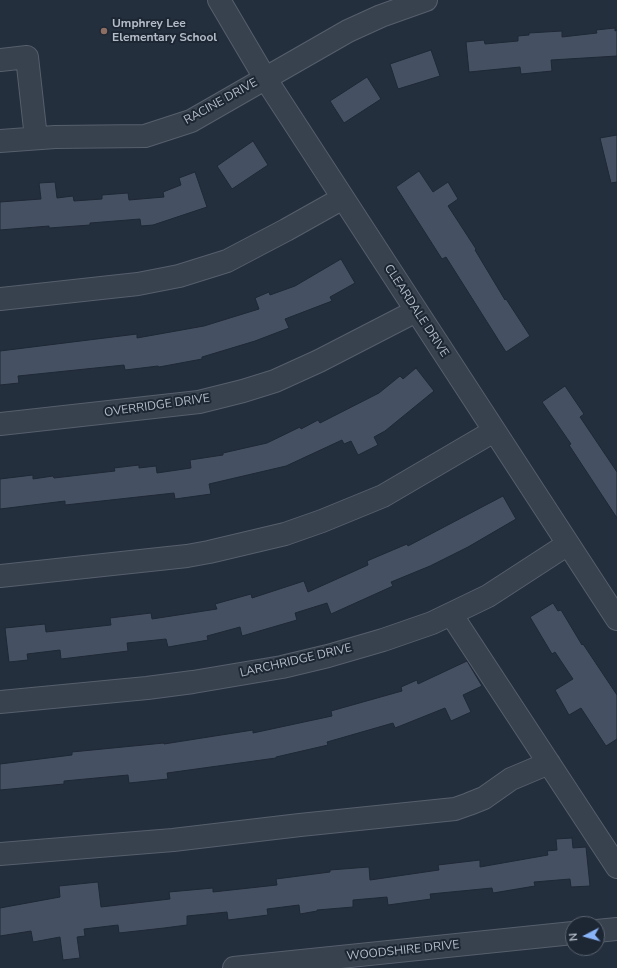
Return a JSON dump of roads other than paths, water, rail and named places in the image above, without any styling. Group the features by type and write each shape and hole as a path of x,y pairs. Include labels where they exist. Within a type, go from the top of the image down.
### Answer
{"street":[{"name":"CLEARDALE DRIVE","path":"219,0 265,78 617,619"},
{"name":"RACINE DRIVE","path":"0,142 55,137 145,136 191,121 348,31 381,16 426,0"},
{"path":"0,60 27,57 36,138"},
{"path":"0,299 138,284 179,276 227,261 343,198"},
{"name":"OVERRIDGE DRIVE","path":"0,424 199,402 243,391 275,381 319,362 416,311"},
{"path":"0,576 187,556 286,534 383,496 494,431"},
{"name":"LARCHRIDGE DRIVE","path":"0,702 147,688 193,682 282,667 328,656 383,640 432,623 488,596 568,544"},
{"path":"451,614 617,867"},
{"path":"0,854 173,840 300,824 455,808 484,798 511,779 549,763"},
{"path":"605,930 617,929"},
{"name":"WOODSHIRE DRIVE","path":"234,968 565,934"}],"place":[{"name":"Umphrey Lee Elementary School","path":"104,31"}]}
